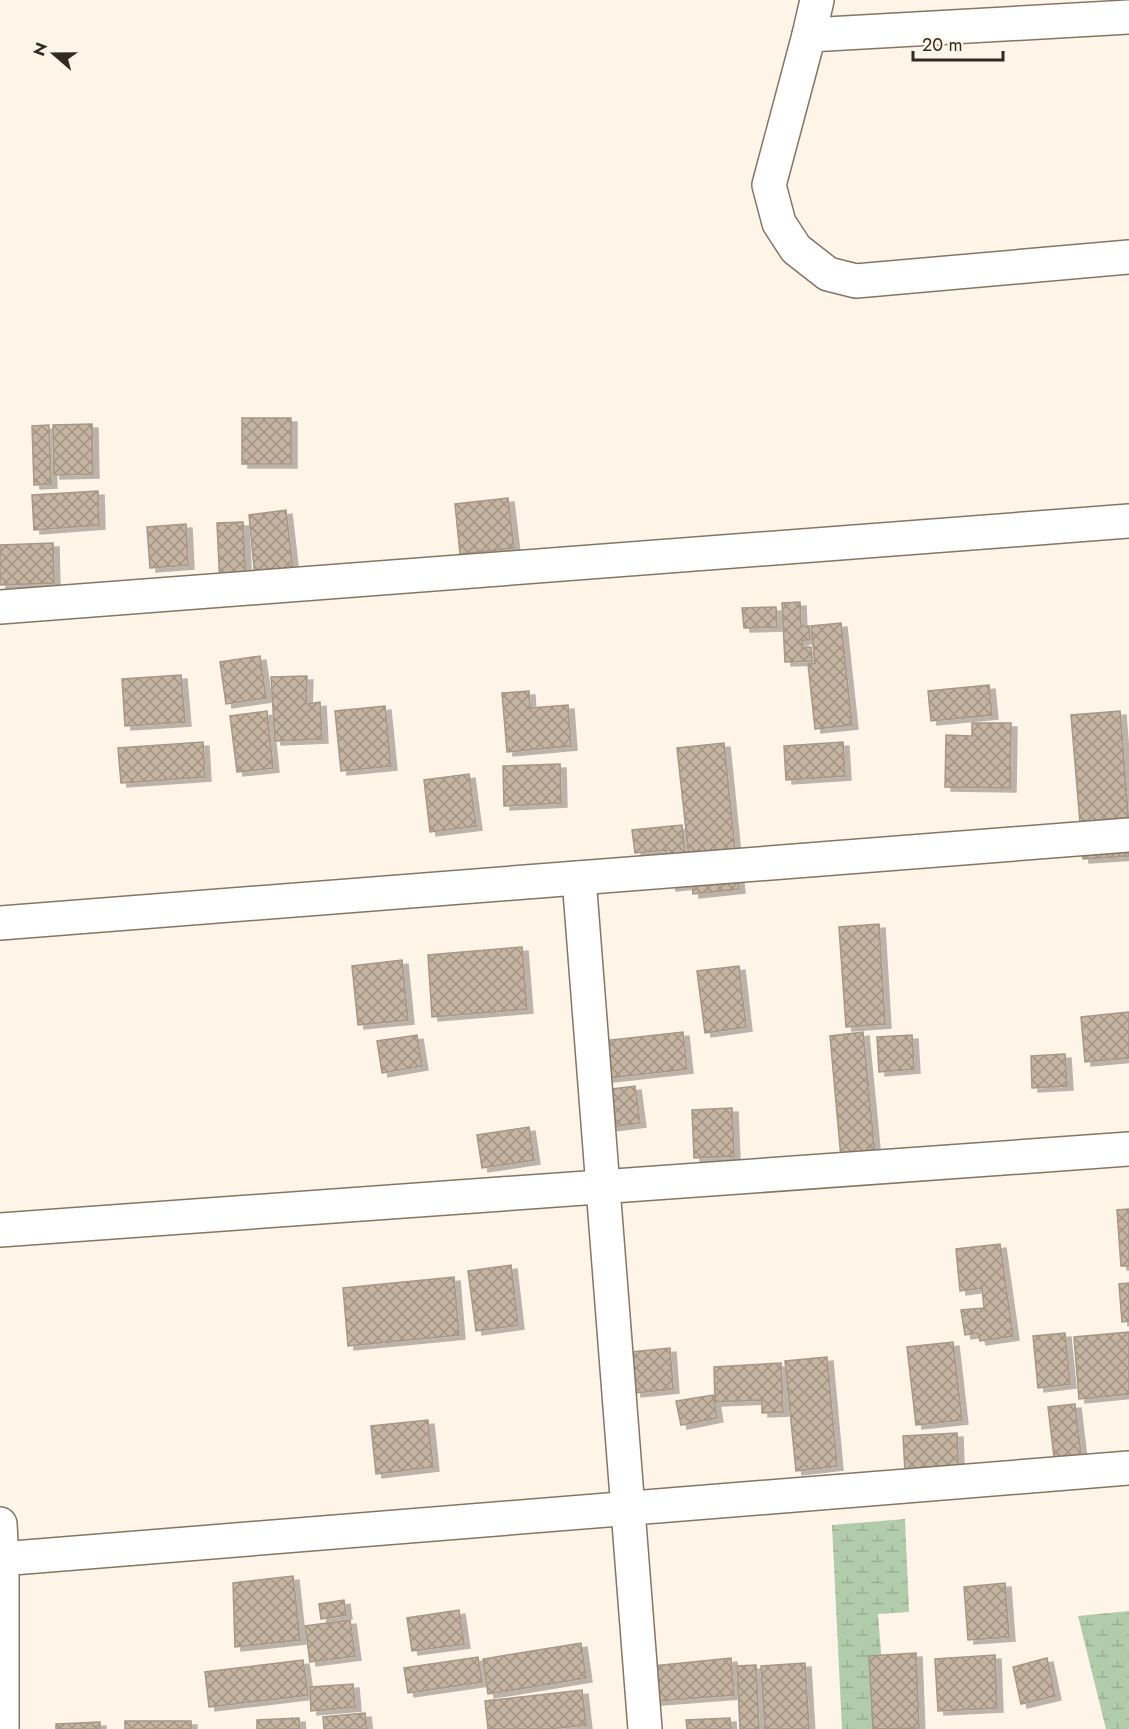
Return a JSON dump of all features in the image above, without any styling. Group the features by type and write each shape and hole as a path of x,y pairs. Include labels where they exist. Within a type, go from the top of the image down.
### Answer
{"street":[{"path":"1129,17 809,12 769,185 779,223 796,249 828,274 856,281 1129,257"},
{"path":"0,607 1129,521"},
{"path":"0,923 1129,835"},
{"path":"579,878 645,1729"},
{"path":"0,1230 1129,1149"},
{"path":"1,1559 1129,1468"},
{"path":"0,1524 2,1729"}],"green space":[{"path":"905,1519 909,1612 878,1614 887,1729 842,1729 832,1525"},
{"path":"1129,1611 1129,1729 1106,1729 1078,1616"}],"building":[{"path":"242,418 291,418 291,464 242,464"},
{"path":"92,424 93,474 54,475 53,425"},
{"path":"49,425 51,484 34,485 32,426"},
{"path":"98,491 99,525 34,530 32,495"},
{"path":"508,498 514,548 460,554 455,504"},
{"path":"286,510 296,596 257,599 249,515"},
{"path":"243,522 246,584 220,586 217,523"},
{"path":"186,524 188,565 150,568 147,527"},
{"path":"53,543 54,583 0,585 0,545"},
{"path":"800,602 801,626 809,626 810,640 802,640 802,648 811,647 812,661 785,662 782,603"},
{"path":"776,607 777,627 744,628 742,608"},
{"path":"841,623 852,725 815,729 808,664 815,663 811,626"},
{"path":"260,656 266,698 226,704 220,662"},
{"path":"181,675 185,722 125,726 122,679"},
{"path":"307,676 306,704 320,702 322,739 275,741 271,677"},
{"path":"989,685 992,715 931,721 928,691"},
{"path":"529,691 530,708 568,705 571,746 507,752 502,693"},
{"path":"385,706 391,766 341,771 335,711"},
{"path":"267,711 273,768 237,772 230,716"},
{"path":"1120,711 1129,826 1129,856 1083,859 1071,715"},
{"path":"972,723 1011,723 1010,788 945,787 946,735 972,736"},
{"path":"203,742 205,777 121,783 118,748"},
{"path":"843,742 845,776 786,780 784,746"},
{"path":"724,743 739,889 693,894 677,748"},
{"path":"560,764 561,803 504,806 503,766"},
{"path":"469,774 476,826 430,832 424,780"},
{"path":"682,825 688,885 670,887 666,850 635,853 632,830"},
{"path":"879,924 885,1024 846,1027 839,927"},
{"path":"522,947 527,1009 432,1017 428,955"},
{"path":"402,960 408,1020 358,1025 352,966"},
{"path":"739,966 746,1027 705,1033 697,971"},
{"path":"1129,1012 1129,1058 1085,1062 1081,1017"},
{"path":"683,1032 687,1069 599,1079 594,1042"},
{"path":"863,1032 876,1165 842,1169 830,1036"},
{"path":"417,1035 422,1066 382,1073 377,1041"},
{"path":"912,1035 914,1069 879,1072 877,1037"},
{"path":"1065,1054 1067,1086 1032,1088 1031,1056"},
{"path":"635,1086 640,1123 602,1128 597,1091"},
{"path":"732,1108 734,1156 694,1158 692,1110"},
{"path":"529,1127 534,1160 482,1168 477,1135"},
{"path":"1129,1209 1129,1266 1121,1266 1117,1210"},
{"path":"1000,1244 1013,1336 980,1341 978,1333 965,1335 961,1310 984,1308 982,1288 960,1291 956,1249"},
{"path":"511,1265 518,1325 476,1331 468,1271"},
{"path":"454,1277 459,1335 348,1346 343,1288"},
{"path":"1129,1283 1129,1321 1122,1322 1119,1284"},
{"path":"1129,1332 1129,1394 1079,1399 1074,1337"},
{"path":"1065,1333 1070,1384 1038,1388 1033,1336"},
{"path":"953,1342 962,1420 916,1425 907,1347"},
{"path":"670,1348 673,1389 635,1393 631,1352"},
{"path":"827,1357 837,1466 796,1471 785,1361"},
{"path":"781,1363 783,1412 762,1413 762,1400 715,1402 714,1367"},
{"path":"713,1395 717,1418 681,1425 676,1401"},
{"path":"1075,1404 1082,1463 1055,1466 1048,1407"},
{"path":"428,1420 433,1467 376,1474 371,1426"},
{"path":"957,1433 959,1487 906,1491 903,1436"},
{"path":"293,1576 300,1640 235,1647 233,1583"},
{"path":"1005,1583 1009,1637 968,1640 964,1587"},
{"path":"344,1600 346,1615 321,1619 319,1604"},
{"path":"459,1610 464,1644 412,1651 407,1618"},
{"path":"350,1620 355,1656 310,1662 305,1626"},
{"path":"581,1643 586,1678 488,1694 483,1659"},
{"path":"916,1653 919,1728 873,1729 869,1656"},
{"path":"995,1655 997,1708 938,1711 935,1659"},
{"path":"478,1657 482,1682 408,1693 404,1668"},
{"path":"731,1658 734,1695 644,1702 643,1667"},
{"path":"1047,1658 1055,1696 1021,1704 1013,1667"},
{"path":"303,1660 308,1695 209,1707 205,1672"},
{"path":"805,1663 809,1729 765,1729 761,1666"},
{"path":"756,1665 759,1729 740,1729 737,1666"},
{"path":"353,1684 355,1707 311,1711 310,1687"},
{"path":"582,1690 586,1725 549,1729 488,1729 485,1701"},
{"path":"365,1713 367,1729 324,1729 323,1717"},
{"path":"299,1718 300,1729 257,1729 257,1720"},
{"path":"730,1718 731,1729 687,1729 686,1720"},
{"path":"125,1721 191,1721 191,1729 125,1729"},
{"path":"100,1722 100,1729 56,1729 56,1724"}]}
